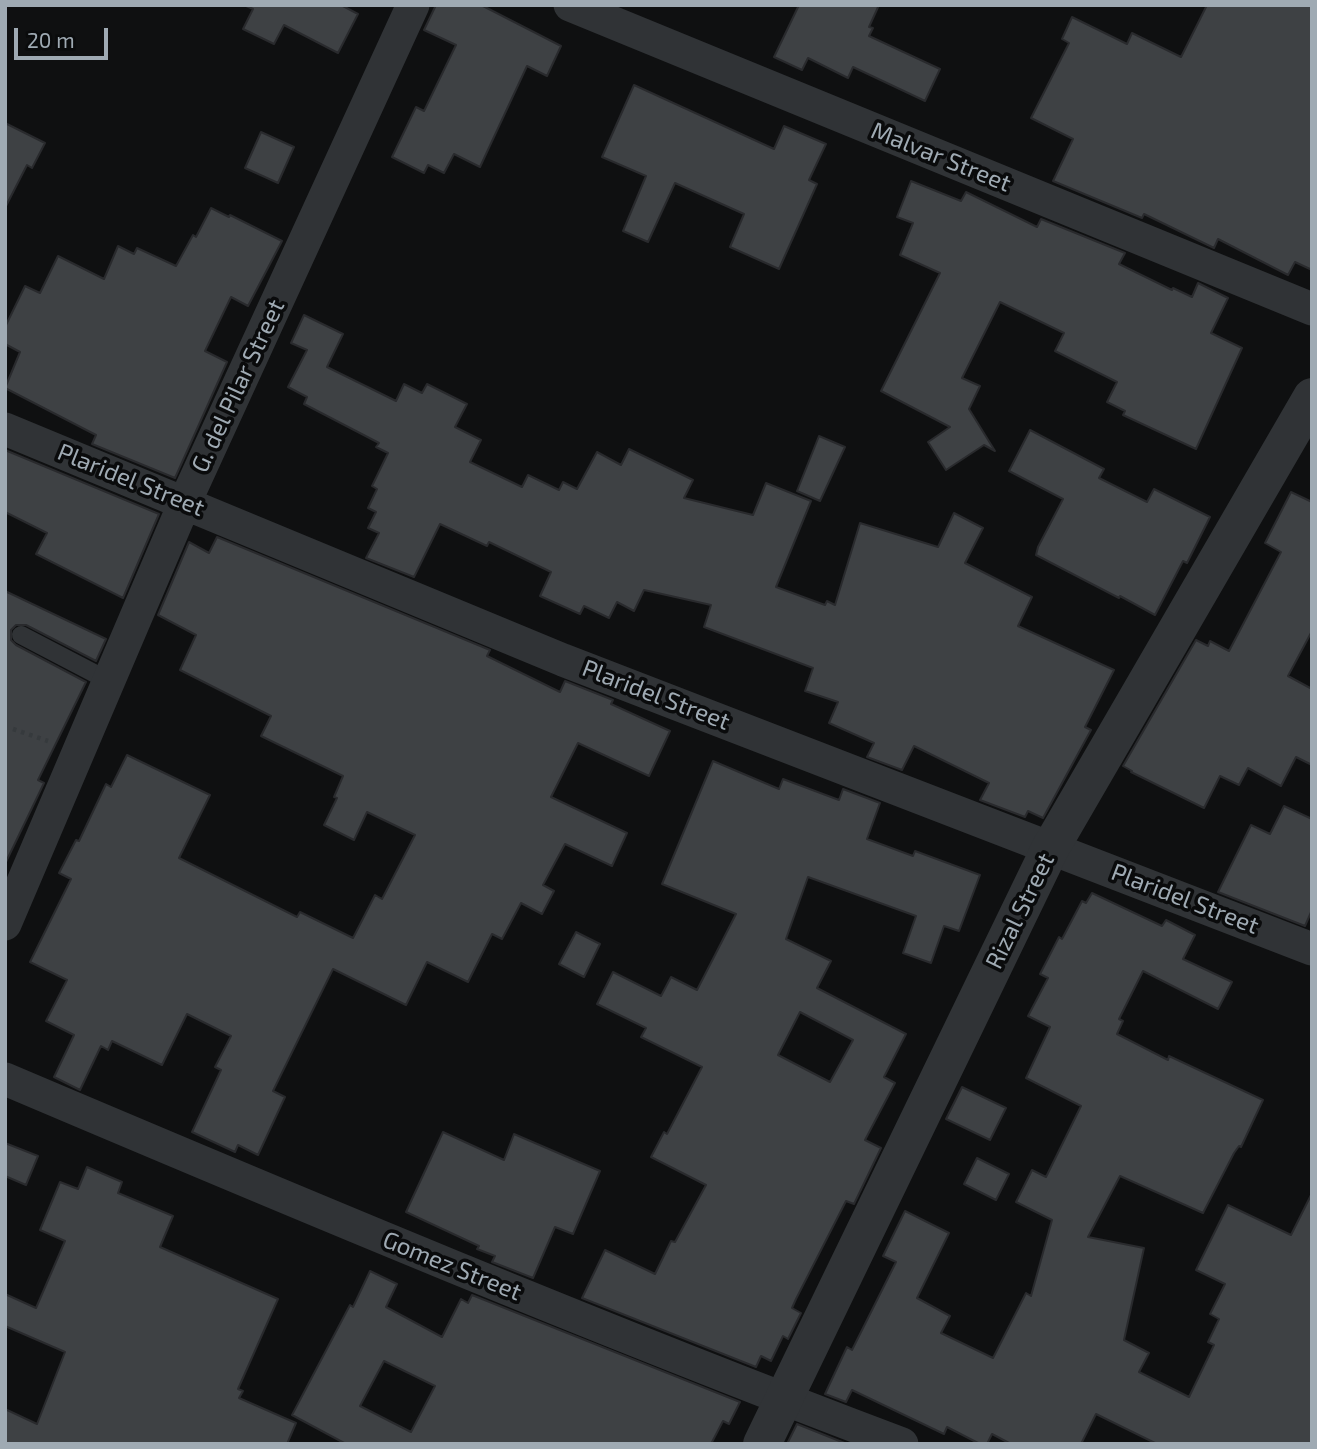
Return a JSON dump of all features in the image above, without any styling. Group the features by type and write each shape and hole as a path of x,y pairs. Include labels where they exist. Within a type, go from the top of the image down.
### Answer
{"street":[{"name":"G. del Pilar Street","path":"5,923 185,502 413,5"},
{"name":"Malvar Street","path":"569,5 1312,309"},
{"name":"Rizal Street","path":"762,1444 1051,847 1312,397"},
{"name":"Plaridel Street","path":"5,429 563,660 1312,949"},
{"name":"Gomez Street","path":"5,1079 319,1212 902,1444"}],"lane":[{"path":"21,635 109,681"}],"building":[{"path":"244,5 341,5 358,14 338,53 284,25 274,44 243,29 253,9"},
{"path":"436,5 481,5 561,46 547,76 527,66 480,167 454,154 444,173 428,165 424,173 392,157 416,107 424,111 456,45 424,30"},
{"path":"799,5 879,5 869,27 873,28 869,36 940,69 925,101 853,67 848,78 808,58 802,70 774,57"},
{"path":"1207,5 1312,5 1312,270 1295,262 1288,275 1218,239 1214,248 1144,214 1142,218 1053,181 1073,139 1031,118 1069,43 1062,39 1072,17 1127,44 1132,33 1181,57"},
{"path":"634,85 774,149 784,126 826,144 809,180 817,184 779,269 730,247 744,214 675,183 648,242 623,231 646,176 602,157"},
{"path":"5,123 45,143 32,168 27,165 5,208"},
{"path":"261,132 294,147 278,183 245,168"},
{"path":"911,181 961,201 966,192 1037,227 1041,219 1125,253 1119,264 1172,290 1173,288 1192,297 1198,283 1228,298 1211,333 1242,348 1196,449 1123,415 1125,411 1107,402 1117,382 1055,351 1064,333 1000,302 962,378 980,386 969,409 995,451 984,445 946,470 928,442 950,427 881,391 940,273 900,255 913,223 897,217"},
{"path":"211,208 282,241 248,306 231,297 205,351 227,362 175,478 92,444 96,435 5,388 20,352 5,344 5,327 25,286 40,293 58,256 104,279 118,246 134,254 137,248 176,266 193,235 196,237"},
{"path":"304,315 343,334 327,367 396,401 404,384 422,393 427,384 467,404 455,427 481,440 470,462 522,487 528,475 559,490 563,482 577,489 597,452 621,465 629,449 693,480 684,498 753,515 766,483 811,501 776,587 825,605 827,601 835,605 860,523 938,547 954,513 983,528 965,563 1032,597 1018,626 1114,670 1085,727 1091,730 1043,818 1028,811 1025,817 980,800 989,783 914,746 902,770 867,757 874,743 829,723 838,702 805,691 813,668 704,627 711,605 644,590 634,611 617,602 609,618 584,606 580,614 540,596 551,572 489,542 487,546 440,524 414,577 366,558 379,533 368,528 376,512 368,508 377,489 372,486 388,453 376,447 379,443 304,404 307,397 288,387 307,350 291,343"},
{"path":"1030,430 1104,469 1099,478 1147,502 1154,489 1210,517 1187,563 1183,561 1155,615 1036,555 1063,499 1009,471"},
{"path":"819,436 845,447 820,501 797,491"},
{"path":"5,450 159,514 123,598 36,554 47,533 5,512"},
{"path":"1291,492 1312,502 1312,631 1288,676 1312,689 1312,765 1296,757 1281,786 1248,768 1239,785 1220,776 1204,808 1123,766 1196,640 1208,646 1210,641 1229,651 1281,552 1265,543"},
{"path":"217,537 490,650 487,656 560,692 565,681 613,700 611,704 670,731 649,776 578,743 551,797 627,833 612,866 565,844 543,885 554,891 542,914 521,903 502,939 492,934 468,982 427,962 406,1005 333,969 273,1091 285,1097 258,1155 238,1145 235,1152 192,1132 221,1070 215,1067 231,1036 187,1014 162,1065 112,1041 108,1050 101,1046 80,1090 54,1077 74,1035 46,1021 67,980 30,962 71,879 59,873 76,840 79,841 106,784 111,787 127,755 210,795 179,858 297,917 300,912 353,938 375,895 382,899 415,835 367,812 354,840 324,825 337,798 334,797 343,776 261,736 271,716 180,670 196,635 158,615 189,542 209,553"},
{"path":"5,591 106,639 96,661 26,625 16,625 11,630 11,640 16,645 86,682 38,780 44,783 5,864"},
{"path":"713,761 779,789 783,779 839,800 843,789 880,803 867,839 913,856 915,851 980,875 959,931 944,926 931,963 903,953 916,916 808,877 786,939 831,961 817,988 906,1034 884,1077 895,1083 865,1140 881,1148 854,1204 846,1201 796,1299 792,1308 801,1313 788,1339 783,1336 771,1361 761,1356 756,1367 582,1298 605,1250 655,1274 671,1241 675,1242 706,1185 651,1157 664,1132 667,1134 702,1067 641,1037 646,1028 597,1004 613,972 661,996 671,977 697,990 736,914 662,884","holes":["800,1012 853,1040 830,1082 778,1055"]},
{"path":"1284,806 1312,819 1312,910 1305,926 1218,892 1251,825 1270,834"},
{"path":"1092,893 1162,926 1166,920 1195,935 1183,959 1232,982 1218,1009 1143,971 1119,1019 1123,1021 1117,1034 1168,1060 1169,1056 1263,1100 1241,1147 1234,1153 1203,1213 1120,1176 1088,1237 1144,1248 1124,1340 1149,1353 1139,1372 1189,1397 1214,1345 1208,1342 1219,1319 1210,1314 1225,1284 1196,1270 1228,1205 1291,1235 1312,1193 1312,1444 1157,1444 1096,1414 1081,1444 1011,1444 992,1434 987,1444 980,1444 947,1427 944,1434 852,1390 846,1402 825,1394 847,1347 852,1350 896,1262 883,1256 905,1211 949,1233 917,1298 950,1316 941,1333 993,1358 1026,1293 1031,1296 1052,1220 1016,1202 1032,1170 1046,1177 1081,1106 1026,1078 1050,1027 1028,1016 1048,978 1040,974 1059,937 1062,939 1082,901 1086,903"},
{"path":"576,932 600,944 584,977 559,964"},
{"path":"962,1087 1006,1108 990,1140 946,1119"},
{"path":"443,1132 504,1160 514,1134 600,1171 573,1234 555,1227 533,1278 492,1262 495,1256 477,1249 479,1246 406,1212"},
{"path":"5,1143 38,1156 26,1185 5,1176"},
{"path":"977,1158 1009,1174 996,1200 964,1184"},
{"path":"87,1167 122,1182 118,1193 173,1216 160,1247 278,1299 238,1389 243,1391 239,1398 296,1423 287,1444 5,1444 5,1409 37,1424 65,1352 5,1326 5,1294 36,1308 65,1241 40,1230 60,1182 78,1189"},
{"path":"370,1271 397,1284 386,1307 442,1337 461,1299 468,1303 472,1295 740,1402 729,1424 723,1421 711,1444 346,1444 292,1415 350,1305 353,1307","holes":["384,1361 435,1386 411,1432 360,1406"]},
{"path":"797,1424 847,1444 787,1444"}]}
